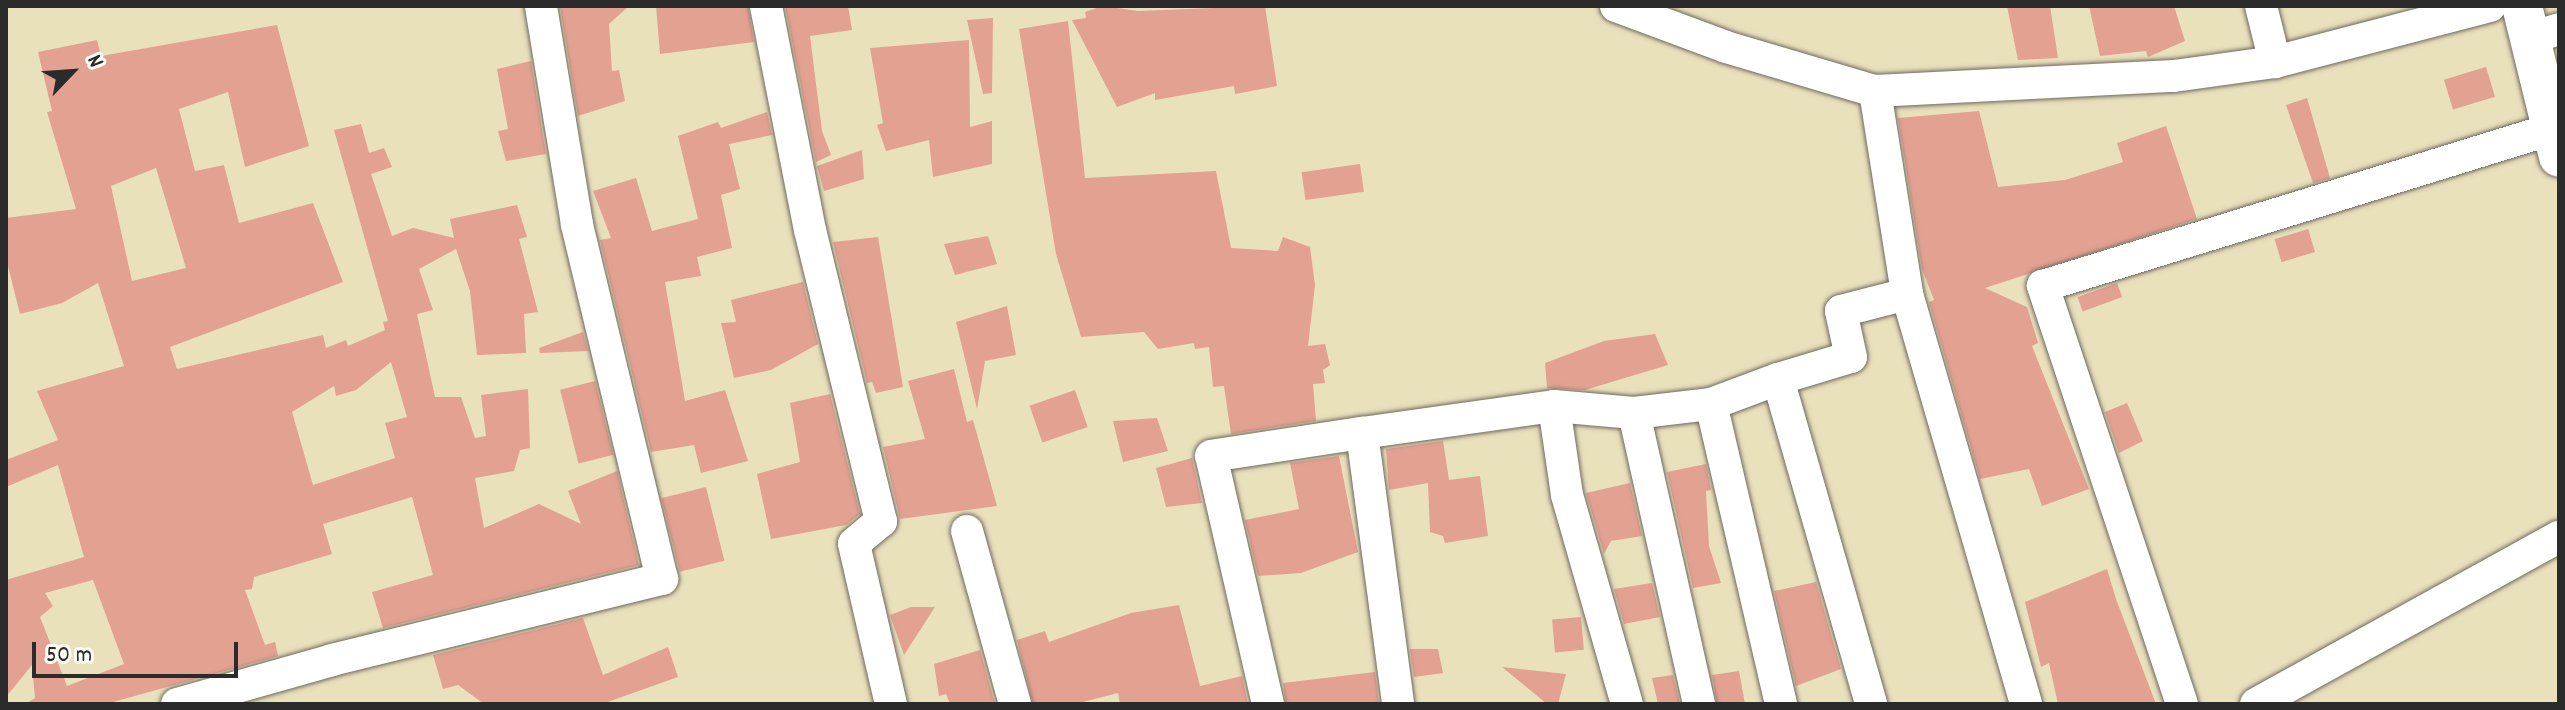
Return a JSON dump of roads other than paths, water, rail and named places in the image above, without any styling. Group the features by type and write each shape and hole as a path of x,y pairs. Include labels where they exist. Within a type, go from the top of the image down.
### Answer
{"main road":[{"path":"2537,24 2556,143"}],"street":[{"path":"177,704 332,660 662,579 577,224 541,6"},
{"path":"766,6 810,230 881,521 854,544 891,704"},
{"path":"1616,6 1726,47 1875,91 2174,76 2275,62 2490,6"},
{"path":"2261,6 2275,62"},
{"path":"1875,91 1907,294 2026,704"},
{"path":"2182,704 2043,286 2556,143"},
{"path":"1268,704 1211,456 1554,406 1634,413 1711,404 1851,357 1841,311 1907,294"},
{"path":"1778,379 1871,704"},
{"path":"1711,404 1781,704"},
{"path":"1554,406 1567,495 1627,704"},
{"path":"1634,413 1699,704"},
{"path":"1362,433 1398,704"},
{"path":"967,531 1015,704"},
{"path":"2256,704 2559,537"}]}
